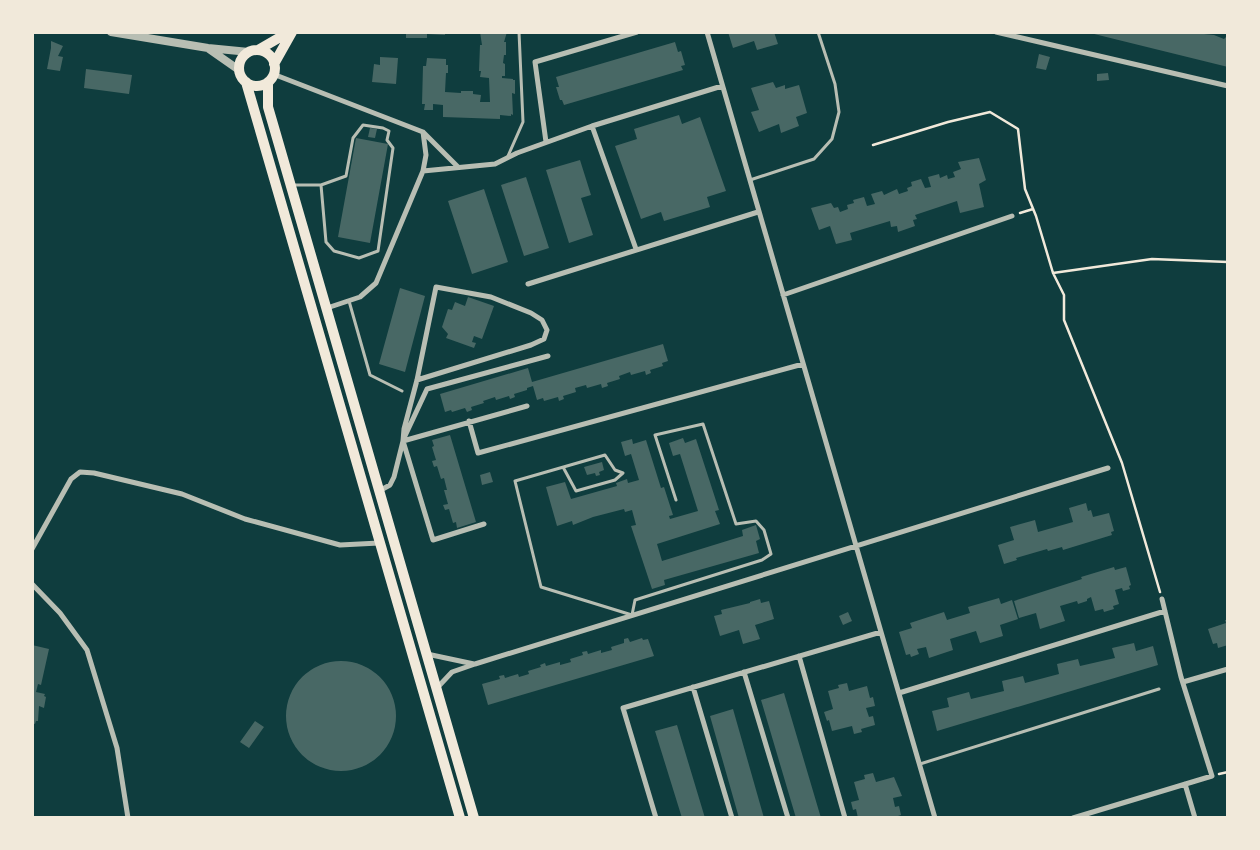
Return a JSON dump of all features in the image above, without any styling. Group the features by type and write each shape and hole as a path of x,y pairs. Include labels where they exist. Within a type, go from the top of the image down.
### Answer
{"main road":[{"path":"272,73 256,86 242,79 239,63 243,56 290,32"},
{"path":"290,32 272,73 268,107 474,818"},
{"path":"254,51 268,54 272,73"},
{"path":"246,82 460,818"}],"street":[{"path":"111,32 208,48 254,51"},
{"path":"546,142 535,62 637,32"},
{"path":"707,32 934,818"},
{"path":"996,32 1228,86"},
{"path":"208,48 239,70"},
{"path":"272,73 423,132 458,168"},
{"path":"423,171 495,164 546,142 592,126 722,86"},
{"path":"592,126 636,250"},
{"path":"327,308 360,297 376,284 423,171 426,154 423,132"},
{"path":"528,284 758,212"},
{"path":"782,295 1012,216"},
{"path":"378,492 390,485 394,476 417,380 436,287 491,297 531,313 542,320 547,330 544,339 531,345 417,380"},
{"path":"484,524 433,540 403,441 427,389 548,356"},
{"path":"469,421 478,453 803,364"},
{"path":"403,441 527,406"},
{"path":"437,688 452,672 475,664 1108,468"},
{"path":"32,549 71,480 80,472 94,473 182,494 245,518 340,545 380,543"},
{"path":"32,584 60,614 87,650 117,748 128,818"},
{"path":"1073,818 1212,776 1183,682 1162,599"},
{"path":"899,693 1165,611"},
{"path":"656,818 623,708 881,632"},
{"path":"427,654 475,664"},
{"path":"799,656 845,818"},
{"path":"1183,682 1228,669"},
{"path":"744,672 788,818"},
{"path":"692,687 732,818"},
{"path":"1185,784 1195,818"}],"lane":[{"path":"508,157 523,122 519,32"},
{"path":"749,180 814,159 832,139 839,112 835,84 818,32"},
{"path":"291,185 321,185 346,176 353,138 363,125 383,128 389,131 387,140 393,148 378,251 359,258 334,251 326,242 321,185"},
{"path":"349,300 370,375 402,391"},
{"path":"563,467 576,492 615,480 623,473 615,470 605,455 563,467 515,481 541,587 632,615 636,600 762,560 771,554 764,530 756,521 736,524 703,424 655,435 676,500"},
{"path":"919,764 1159,689"}],"path":[{"path":"873,145 948,122 990,112 1018,129 1025,189 1053,273 1064,295 1064,320 1122,464 1162,599"},
{"path":"1012,216 1033,209"},
{"path":"1053,273 1152,259 1228,262"}],"building":[{"path":"445,32 445,35 427,34 427,38 406,38 406,33"},
{"path":"480,32 507,32 504,42 506,42 506,55 504,55 503,63 505,64 505,76 502,76 502,78 515,80 515,94 512,93 513,115 500,115 500,119 443,117 443,105 433,104 433,110 424,110 425,104 422,104 423,66 426,66 427,58 446,59 448,73 446,73 445,92 461,93 461,91 473,91 473,94 481,95 480,102 490,102 489,78 480,77 481,71 479,71 480,45 482,45"},
{"path":"728,32 774,32 778,44 757,50 754,41 733,48"},
{"path":"1086,32 1203,32 1204,34 1224,39 1226,37 1228,39 1228,67"},
{"path":"51,41 63,46 58,56 63,57 60,71 47,69"},
{"path":"675,42 678,52 681,51 685,65 681,66 683,70 564,105 562,100 560,100 556,87 559,87 556,77"},
{"path":"1039,54 1050,57 1046,70 1036,68"},
{"path":"380,57 398,58 396,84 372,82 374,64 380,65"},
{"path":"86,69 132,75 129,94 84,88"},
{"path":"1108,73 1109,80 1097,81 1097,74"},
{"path":"773,82 776,88 785,85 785,89 799,85 807,113 796,117 799,126 781,133 779,124 759,132 751,112 759,110 751,88"},
{"path":"679,115 682,124 700,117 726,191 707,197 710,207 664,221 661,212 641,219 615,146 637,139 634,129"},
{"path":"370,128 377,129 375,138 368,137"},
{"path":"356,138 388,144 370,243 338,237"},
{"path":"979,158 986,180 979,184 984,207 960,213 957,201 915,215 917,219 913,220 915,226 898,232 897,226 891,227 890,221 850,233 852,240 836,244 830,226 819,230 811,208 831,203 834,208 838,207 840,212 848,209 847,205 854,203 853,200 864,197 867,206 875,204 871,194 882,191 884,195 897,189 899,194 908,191 907,188 912,186 911,182 921,179 925,188 931,187 928,177 939,174 940,178 947,175 948,179 955,177 953,172 961,169 958,162"},
{"path":"580,160 591,195 581,198 593,235 569,243 546,170"},
{"path":"526,177 549,248 524,256 501,185"},
{"path":"484,189 508,262 472,274 448,201"},
{"path":"400,288 425,296 405,372 379,364"},
{"path":"468,297 494,306 482,339 474,336 472,342 476,343 474,348 446,338 448,334 442,327 448,309 452,310 455,302 465,306"},
{"path":"663,344 668,361 662,363 663,366 650,370 651,373 646,375 645,371 631,375 630,372 619,376 620,379 607,383 608,386 602,388 601,384 587,388 586,385 575,388 576,392 563,396 564,399 559,401 558,397 544,401 543,398 537,400 533,386 514,394 515,397 510,399 509,396 496,400 495,397 483,401 484,403 471,407 472,410 467,412 465,408 445,412 440,394 528,368 532,382"},
{"path":"450,435 476,522 457,528 456,522 453,523 449,509 445,510 443,505 448,504 444,490 447,490 444,478 441,479 437,466 434,467 432,461 436,460 432,440"},
{"path":"683,438 685,443 696,439 719,510 715,511 720,524 657,544 662,561 743,536 742,530 756,525 760,539 756,541 759,553 664,580 665,585 652,589 631,526 636,525 632,510 625,512 624,509 593,517 573,525 572,521 557,526 546,487 565,482 571,499 617,486 616,483 627,479 628,483 639,480 631,454 625,456 621,442 632,439 633,444 646,440 661,488 664,487 673,515 669,516 670,519 698,511 680,454 673,456 669,443"},
{"path":"602,462 604,470 599,472 600,475 596,476 595,473 587,475 584,467"},
{"path":"490,472 493,482 482,485 480,475"},
{"path":"1086,503 1088,511 1091,510 1093,517 1109,513 1114,531 1111,532 1112,535 1063,550 1062,547 1048,551 1047,549 1016,558 1017,560 1004,564 998,545 1014,540 1010,527 1035,520 1038,532 1073,522 1069,508"},
{"path":"1114,567 1115,570 1126,567 1131,585 1129,586 1130,589 1123,591 1122,588 1115,590 1119,604 1113,606 1114,609 1104,612 1103,609 1095,611 1091,597 1087,601 1078,604 1077,601 1060,606 1065,621 1040,629 1036,613 1019,618 1014,601"},
{"path":"999,598 1001,604 1012,600 1018,619 1000,625 1003,636 980,643 976,631 950,639 953,650 929,658 926,647 917,649 919,654 911,657 910,654 906,655 899,632 912,628 910,623 944,612 947,620 970,613 968,607"},
{"path":"760,599 761,603 769,601 774,619 755,625 760,639 743,644 739,630 720,636 714,616 722,614 721,610"},
{"path":"848,612 852,621 843,625 839,616"},
{"path":"1225,620 1228,620 1228,645 1218,648 1217,643 1213,644 1208,629 1226,623"},
{"path":"628,638 630,642 642,638 643,640 648,639 654,656 488,705 482,684 500,679 499,676 504,675 505,678 518,674 519,677 529,674 528,671 541,667 540,665 545,663 546,666 560,662 560,665 571,662 570,659 583,655 582,652 587,651 588,654 601,650 601,653 612,650 611,647 624,643 624,639"},
{"path":"1134,643 1136,651 1153,646 1158,665 937,731 932,711 949,707 947,698 969,692 971,699 1004,691 1002,681 1023,676 1025,683 1059,674 1057,664 1078,659 1080,666 1115,658 1112,648"},
{"path":"32,645 49,649 41,685 38,684 36,692 45,694 44,708 39,706 38,721 35,724 32,723"},
{"path":"341,661 362,665 380,677 392,695 396,716 392,737 380,755 362,767 341,771 320,767 302,755 290,737 286,716 290,695 302,677 320,665"},
{"path":"847,683 849,691 867,686 870,698 873,697 875,706 866,708 869,717 873,716 875,725 861,729 862,732 854,734 852,726 832,731 829,720 827,721 824,712 833,709 828,691 839,688 838,685"},
{"path":"784,693 821,818 796,818 761,700"},
{"path":"733,709 764,818 739,818 710,716"},
{"path":"255,721 264,727 249,748 240,742"},
{"path":"677,725 705,818 682,818 655,731"},
{"path":"873,773 876,782 894,777 902,796 893,798 895,807 899,806 901,815 892,818 878,818 877,816 858,818 856,809 853,810 851,802 859,800 854,782 865,779 864,775"}]}
